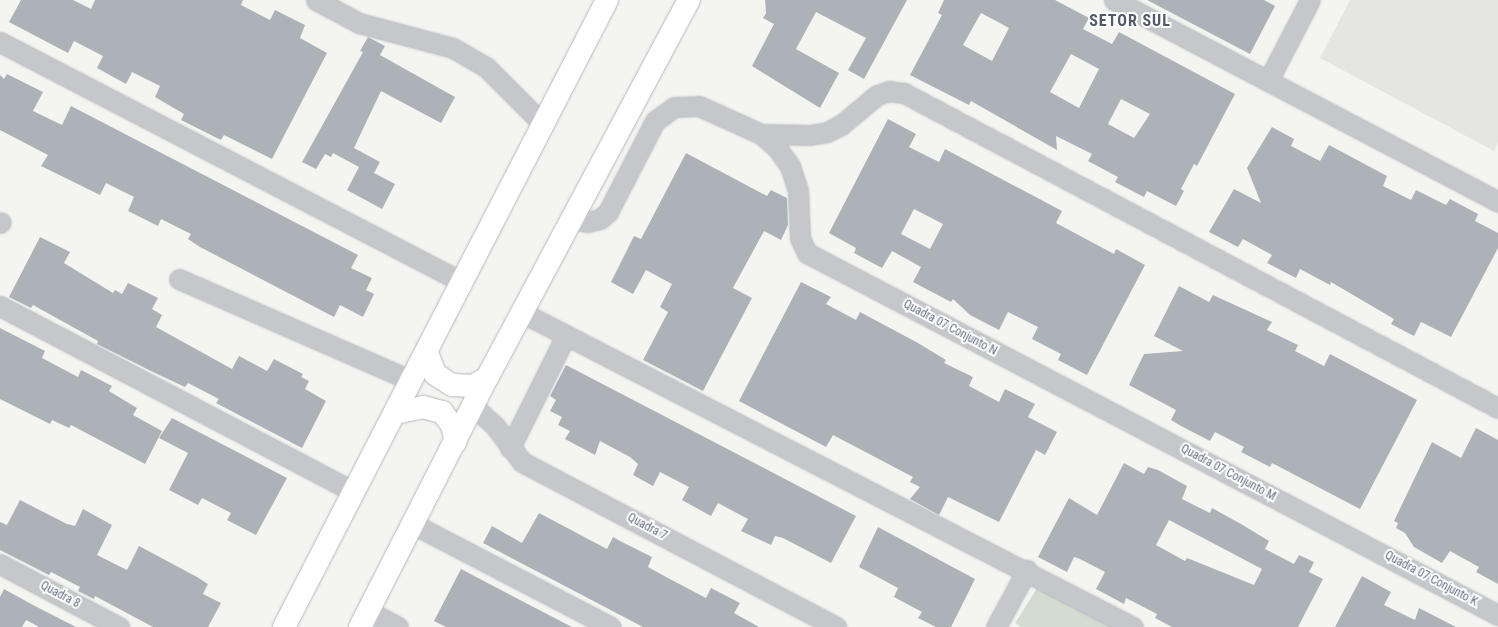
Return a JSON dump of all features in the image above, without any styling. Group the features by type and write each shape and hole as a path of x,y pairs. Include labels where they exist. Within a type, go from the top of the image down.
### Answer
{"main road":[{"path":"284,627 353,491 427,353 607,0"},
{"path":"364,619 474,407 487,378 689,0"},
{"path":"427,353 435,374 452,385 473,386 487,378"},
{"path":"395,412 423,407 442,412 452,425 456,442"}],"street":[{"path":"316,0 360,23 453,48 486,67 543,124"},
{"path":"1114,0 1498,202"},
{"path":"1268,81 1310,0"},
{"path":"0,42 462,282"},
{"path":"572,219 588,222 600,219 608,212 655,121 674,108 699,106 761,134 810,135 827,132 841,125 877,95 889,91 904,93 1498,408"},
{"name":"Quadra 07 Conjunto N","path":"761,134 777,148 790,166 798,190 800,238 807,253 1093,402"},
{"path":"179,279 412,381"},
{"path":"0,306 353,491"},
{"path":"522,313 1027,570 1133,627"},
{"path":"510,448 566,335"},
{"name":"Quadra 07 Conjunto M","path":"1093,402 1363,544"},
{"name":"Quadra 7","path":"474,407 495,426 510,448 522,462 836,627"},
{"path":"413,524 611,627"},
{"name":"Quadra 07 Conjunto K","path":"1363,544 1498,615"},
{"name":"Quadra 8","path":"0,564 119,627"},
{"path":"996,627 1027,570"},
{"path":"364,619 398,627"}],"shaded area":[{"path":"1350,0 1498,0 1498,143 1494,151 1320,58"},
{"path":"1039,585 1120,627 1021,627 1015,623"}],"building":[{"path":"21,0 73,0 91,9 95,0 243,0 241,5 270,20 275,10 305,25 300,38 327,53 272,159 224,135 221,140 181,120 184,114 155,97 160,86 132,72 126,84 97,68 103,56 74,41 68,53 9,22"},
{"path":"765,0 907,0 864,79 848,70 866,38 816,12 796,49 839,73 820,108 752,66 774,24 763,18 766,13"},
{"path":"944,0 1055,0 1089,18 1083,29 1112,44 1119,32 1235,94 1197,166 1194,164 1181,189 1184,191 1176,206 1147,191 1144,197 1115,182 1118,177 1088,161 1092,154 1056,136 1057,150 971,101 969,105 910,75 942,15 938,13","holes":["981,13 1009,28 992,61 963,45","1071,54 1099,69 1079,108 1050,92","1121,99 1150,114 1134,138 1108,124"]},
{"path":"1147,0 1264,0 1275,6 1250,54"},
{"path":"368,37 385,46 380,55 455,97 441,123 381,91 354,148 380,162 374,173 395,184 382,209 347,190 359,167 333,153 331,157 325,154 316,169 302,162 363,52 360,51"},
{"path":"7,74 43,92 33,111 62,125 71,106 358,255 351,268 372,278 366,290 374,294 363,317 340,305 334,317 200,247 188,239 191,234 161,219 158,226 128,211 134,197 106,183 100,195 41,166 48,155 0,130 0,75 4,79"},
{"path":"888,119 916,134 909,147 939,162 945,149 1062,211 1056,223 1114,254 1116,249 1145,265 1087,375 1058,360 1061,354 1032,339 1038,327 1008,312 999,330 970,315 953,299 951,302 913,282 921,267 892,251 882,268 854,253 856,248 829,233","holes":["914,209 943,224 930,249 901,234"]},
{"path":"1272,127 1294,139 1291,146 1320,161 1329,145 1387,176 1383,186 1411,200 1416,190 1446,205 1450,199 1478,214 1475,221 1498,233 1498,248 1451,337 1421,322 1414,336 1391,324 1394,319 1331,282 1330,285 1300,269 1296,278 1267,263 1272,255 1243,239 1238,247 1209,232 1234,189 1261,203 1247,168"},
{"path":"686,153 767,196 771,190 787,198 788,225 781,240 764,231 733,288 752,298 703,391 643,360 668,312 660,307 672,284 646,270 633,294 611,282 634,236 641,239"},
{"path":"40,237 70,252 64,263 113,293 115,290 122,294 128,283 158,298 152,309 162,315 156,327 232,369 239,356 267,371 274,359 303,374 301,377 309,381 305,389 326,401 302,448 216,403 219,399 188,383 185,387 155,373 97,344 98,341 33,305 31,308 9,297"},
{"path":"801,282 831,297 826,304 856,320 860,312 918,343 946,360 944,363 973,377 969,386 999,402 1005,389 1035,404 1028,417 1057,432 1045,455 1036,450 999,522 948,497 939,515 910,499 920,487 910,482 913,477 833,435 826,447 739,401"},
{"path":"1179,286 1209,302 1213,295 1272,322 1267,330 1298,345 1295,351 1324,366 1330,354 1417,400 1360,509 1272,463 1270,467 1241,452 1244,447 1215,432 1210,441 1181,426 1171,420 1176,410 1129,385 1144,354 1183,351 1154,336"},
{"path":"0,328 45,351 42,358 78,377 81,370 112,386 109,391 137,408 133,415 162,431 145,464 71,425 69,428 52,420 50,424 0,399"},
{"path":"566,365 856,516 831,563 783,538 775,536 771,545 741,531 748,519 718,503 711,516 682,500 689,487 660,472 653,486 633,475 638,464 630,457 600,441 595,455 565,439 570,431 558,425 562,417 550,411 556,400 550,396"},
{"path":"172,418 287,478 256,535 227,520 231,513 202,498 198,505 169,490 188,453 159,438"},
{"path":"1476,428 1498,440 1498,584 1476,572 1479,567 1450,551 1442,563 1414,547 1405,533 1396,528 1398,523 1394,521 1432,442 1461,458"},
{"path":"1124,463 1144,474 1148,467 1158,470 1187,486 1182,499 1210,513 1212,508 1269,541 1265,549 1294,564 1299,555 1314,562 1309,572 1323,579 1298,627 1172,627 1155,618 1157,614 1126,598 1124,604 1096,589 1105,572 1074,557 1067,572 1038,557 1069,498 1097,515","holes":["1169,520 1262,569 1254,585 1187,558 1185,561 1156,545"]},
{"path":"20,500 67,524 75,526 83,509 112,525 97,555 127,570 139,546 208,584 203,594 221,603 208,627 153,627 95,596 94,599 78,591 80,587 51,572 49,575 0,550 0,522 7,525"},
{"path":"539,513 607,549 613,537 652,557 648,567 706,598 711,588 740,603 734,613 759,627 643,627 483,543 492,526 522,543"},
{"path":"878,527 975,579 951,627 936,627 918,618 922,612 894,597 898,588 859,567"},
{"path":"461,569 572,627 446,627 434,621"},
{"path":"1362,576 1391,592 1384,605 1415,620 1419,608 1456,627 1335,627"},
{"path":"4,589 76,627 39,627 26,620 22,627 0,627 0,597"}],"district":[{"name":"SETOR SUL","path":"1130,21"}]}
